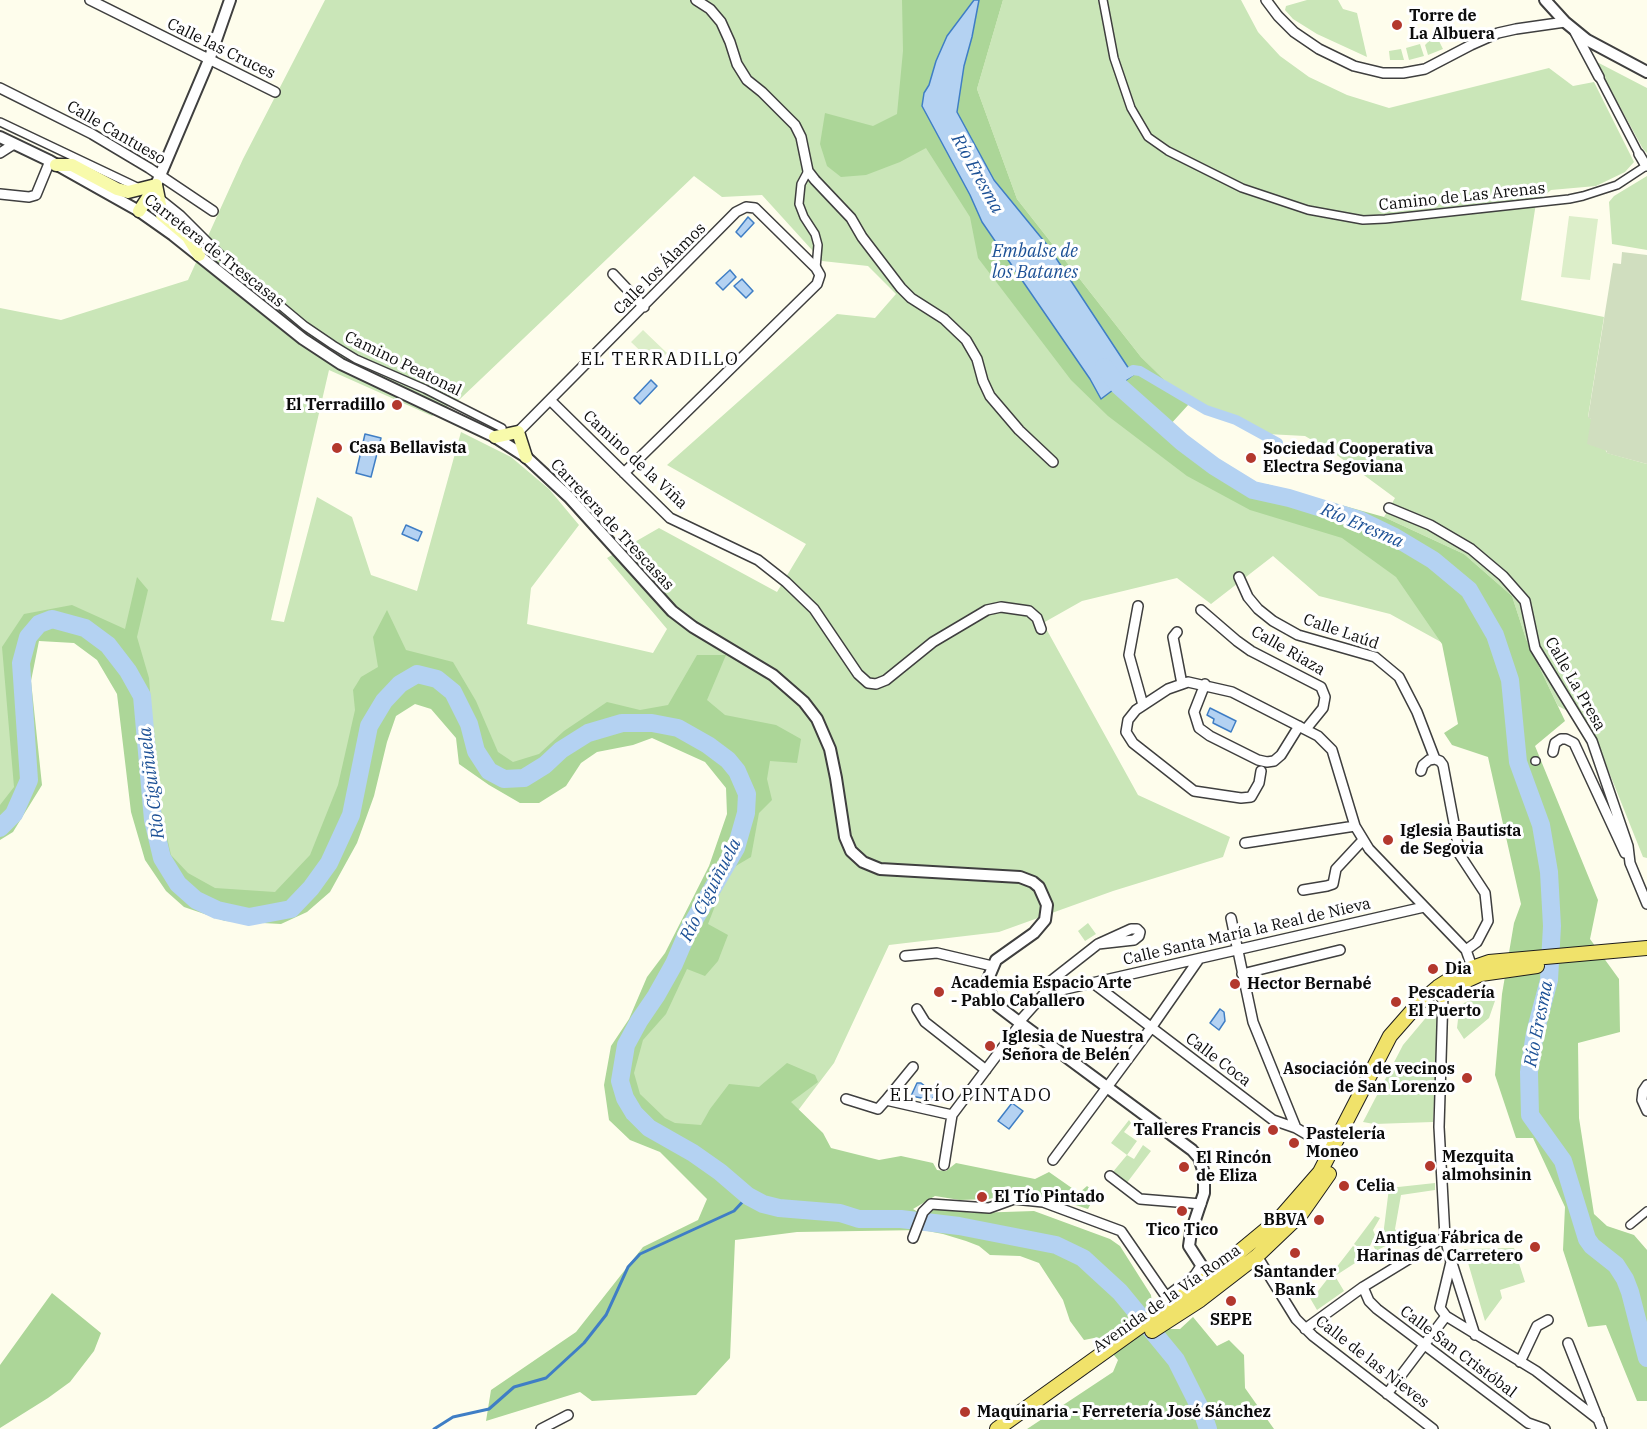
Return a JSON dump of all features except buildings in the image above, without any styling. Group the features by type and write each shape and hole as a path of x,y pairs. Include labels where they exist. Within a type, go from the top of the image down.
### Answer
{"main road":[{"path":"53,163 72,165 117,189 128,192 159,181"},
{"path":"139,211 159,181"},
{"path":"159,181 162,215 188,237 199,255"},
{"path":"499,432 518,432 526,457"},
{"path":"1502,965 1598,956 1647,948"},
{"path":"1598,956 1647,957"},
{"name":"Avenida de la Vía Roma","path":"1013,1429 1167,1311 1200,1300 1257,1256 1286,1229 1312,1200 1331,1171 1392,1049 1408,1028 1437,1000 1455,975 1472,967 1502,965"},
{"name":"Avenida de la Vía Roma","path":"1202,1273 1239,1254 1279,1219 1313,1182 1385,1044 1400,1023 1459,984 1502,965"},
{"path":"1472,967 1487,973"},
{"path":"1239,1254 1247,1252 1257,1256 1258,1246 1293,1212 1313,1182"},
{"path":"1167,1311 1183,1305 1208,1286 1202,1273 1232,1275"},
{"name":"Avenida de la Vía Roma","path":"997,1429 1109,1355"}],"street":[{"name":"Calle las Cruces","path":"90,0 275,92"},
{"path":"159,181 209,60 230,0"},
{"path":"696,0 710,9 721,22 736,64 747,80 795,125 801,137 808,171 814,180 851,218 862,237 901,288 911,298 944,319 966,340 977,359 990,396 1019,430 1053,462"},
{"name":"Camino de Las Arenas","path":"1102,0 1114,58 1131,108 1148,137 1168,151 1242,188 1308,210 1363,220 1569,199 1617,184 1646,165"},
{"path":"1266,0 1294,32 1319,49 1354,66 1383,73 1403,73 1425,69 1497,33 1516,29 1569,26 1605,50 1647,72"},
{"path":"1545,0 1569,26 1646,165"},
{"name":"Calle Cantueso","path":"0,88 92,134 159,181 213,211"},
{"path":"0,122 137,187"},
{"name":"Carretera de Trescasas","path":"0,137 53,163 139,211 199,255 303,339 341,364 499,432 569,497 672,611 693,627 773,675 804,702 817,719 830,749 845,837 857,858 880,869 1020,878 1027,879 1039,887 1047,905 1047,913 1042,925 1000,956 992,966"},
{"path":"0,153 14,144"},
{"path":"0,194 29,197 36,195 53,163"},
{"path":"624,473 814,289 820,275 816,268 817,239 799,204 801,184 808,171"},
{"name":"Camino Peatonal","path":"161,199 182,215 226,260 305,326 356,359 425,389 499,432"},
{"name":"Calle los Álamos","path":"518,432 736,212 746,207 759,211 816,268"},
{"path":"612,274 644,307"},
{"name":"Camino de la Viña","path":"550,400 670,518 758,560 786,582 814,609 858,674 868,683 876,684 886,680 933,642 987,610 1000,608 1029,611 1037,618 1041,629"},
{"name":"Calle La Presa","path":"1389,508 1430,525 1471,549 1503,576 1525,601 1535,648 1592,741 1628,846 1630,863 1647,904"},
{"name":"Calle Laúd","path":"1239,577 1248,597 1273,621 1298,634 1375,657 1399,677 1417,712 1435,759 1443,765 1460,855 1485,893 1488,909 1486,926 1477,942 1466,950"},
{"path":"1138,606 1129,655 1143,705"},
{"name":"Calle Riaza","path":"1201,610 1251,651 1321,687 1325,697 1323,708 1281,755 1274,760 1262,762 1210,736 1199,728 1194,712 1205,684"},
{"path":"1177,632 1173,637 1182,684"},
{"path":"1261,771 1259,783 1251,797 1241,798 1194,791 1130,740 1126,732 1128,720 1143,705 1168,689 1188,681 1232,692 1318,736 1332,750 1355,826 1363,840 1375,856 1466,950 1472,967"},
{"path":"1553,752 1556,741 1566,739 1574,743 1630,863"},
{"path":"1421,771 1425,762 1435,759"},
{"path":"1245,843 1355,826"},
{"path":"1303,891 1332,884 1336,870 1363,840"},
{"name":"Calle Santa María la Real de Nieva","path":"1044,994 1424,907"},
{"path":"1231,918 1236,950 1257,1034 1296,1128"},
{"path":"944,1165 952,1115 1044,994 1047,984 1098,945"},
{"path":"1242,974 1340,950"},
{"path":"905,956 937,953 992,966 988,979 991,996 998,1006 1192,1150 1204,1173 1204,1193 1188,1242 1190,1251 1202,1273"},
{"path":"1053,1160 1199,959"},
{"name":"Calle Coca","path":"1093,983 1273,1120 1296,1128 1332,1149"},
{"path":"1437,1000 1438,1127 1445,1237 1475,1335"},
{"path":"917,1009 925,1022 986,1070"},
{"path":"846,1099 878,1108 913,1067"},
{"path":"1647,1085 1643,1091 1642,1100 1647,1111"},
{"path":"886,1100 952,1115"},
{"path":"1110,1176 1140,1199 1202,1204"},
{"path":"914,1234 923,1212 931,1204 989,1208 1014,1199 1043,1202 1120,1231 1167,1311"},
{"path":"1630,1225 1647,1211"},
{"path":"1305,1329 1363,1287 1445,1237"},
{"name":"Calle de las Nieves","path":"1257,1256 1296,1319 1305,1329 1433,1429"},
{"path":"1451,1262 1440,1303 1441,1310 1446,1316 1543,1377 1600,1425"},
{"name":"Avenida de la Vía Roma","path":"1167,1311 1202,1273"},
{"name":"Calle San Cristóbal","path":"1363,1287 1369,1301 1377,1309 1527,1426 1545,1429"},
{"path":"1387,1394 1446,1316"},
{"path":"1520,1362 1537,1326 1548,1320"},
{"path":"1566,1345 1600,1425"},
{"path":"541,1429 568,1415"}],"green space":[{"path":"325,0 976,0 945,91 1013,235 1182,442 1253,490 1323,508 1510,680 1390,614 1319,596 1273,556 1211,604 1177,578 1082,601 1043,623 1138,795 1230,837 1223,857 1113,891 999,932 889,945 834,1063 753,1170 748,1196 620,1081 674,964 742,782 652,723 524,778 416,674 291,909 178,884 108,645 28,637 29,780 0,828 0,308 61,320 188,280 243,159","holes":["694,176 722,197 762,195 822,261 868,266 896,294 875,318 837,314 667,465 806,544 777,592 659,528 607,558 667,629 653,653 527,624 531,588 579,525 549,489 511,457 461,432 417,591 371,575 352,517 317,497 284,622 271,620 329,370 432,416 460,399"]},
{"path":"902,0 1003,0 977,89 1017,199 1141,357 1189,404 1169,426 1224,468 1263,487 1266,484 1384,517 1464,554 1512,596 1526,639 1565,721 1535,746 1598,900 1590,939 1619,979 1620,1032 1578,1043 1579,1118 1594,1214 1607,1226 1634,1235 1647,1250 1647,1401 1637,1401 1606,1325 1588,1327 1563,1250 1565,1207 1533,1138 1516,1138 1495,1075 1502,994 1514,923 1521,904 1488,757 1452,745 1444,733 1458,724 1442,644 1396,577 1342,538 1250,510 1187,476 1108,416 1071,380 978,258 970,217 926,148 900,162 866,175 841,177 827,166 820,144 825,113 873,126 897,114 903,51"},
{"path":"1003,0 1241,0 1258,32 1280,56 1309,77 1347,95 1389,108 1549,68 1573,86 1594,82 1634,162 1625,172 1596,186 1551,190 1536,203 1521,300 1604,317 1588,417 1607,453 1647,464 1647,858 1643,857 1589,722 1558,706 1526,639 1512,596 1464,554 1384,517 1395,498 1334,453 1305,436 1267,434 1206,414 1189,404 1141,357 1017,199 977,89"},
{"path":"1307,0 1338,0 1343,9 1357,13 1367,57 1317,34 1293,19 1285,10 1286,6"},
{"path":"1438,39 1443,49 1428,55 1425,45 1430,40"},
{"path":"1420,44 1424,56 1409,60 1406,48"},
{"path":"1401,49 1404,60 1390,60 1389,51"},
{"path":"1595,61 1647,88 1647,153 1643,149"},
{"path":"1647,176 1647,250 1612,244 1609,202 1614,196"},
{"path":"1569,216 1598,219 1590,280 1561,277"},
{"path":"1622,252 1647,255 1647,464 1606,453 1607,451 1587,444 1591,419 1588,418 1613,263 1621,264"},
{"path":"643,330 667,353 655,365 631,342"},
{"path":"137,577 148,590 137,637 149,678 158,797 171,855 188,873 215,888 275,892 310,855 338,785 355,710 353,690 361,677 378,667 373,637 387,610 406,650 453,662 476,701 498,752 513,762 539,754 564,731 607,702 640,710 668,705 697,655 726,655 707,700 725,715 776,725 801,739 797,763 770,761 767,779 772,800 759,813 751,857 729,870 708,924 728,935 718,961 705,976 687,969 666,1014 643,1040 634,1073 640,1094 665,1118 675,1123 701,1125 729,1084 759,1087 787,1063 815,1075 818,1082 791,1102 823,1133 831,1148 879,1160 901,1156 933,1163 937,1170 946,1171 956,1163 1035,1179 1049,1172 1079,1193 1087,1186 1096,1193 1088,1209 1057,1199 1013,1193 989,1199 960,1200 935,1196 913,1209 923,1215 926,1211 941,1209 974,1213 1034,1211 1110,1239 1120,1246 1151,1295 1152,1303 1147,1312 1162,1329 1180,1329 1193,1317 1217,1346 1229,1340 1244,1355 1245,1388 1274,1429 1027,1429 1113,1372 1118,1360 1104,1343 1094,1338 1084,1340 1070,1321 1063,1300 1039,1263 1020,1256 990,1255 979,1246 966,1241 922,1230 797,1232 735,1240 730,1358 696,1395 592,1401 580,1392 486,1421 491,1390 576,1332 643,1247 698,1220 707,1199 660,1152 630,1140 609,1120 604,1085 611,1046 629,1019 647,977 665,953 709,866 727,814 726,788 705,762 652,738 633,745 597,752 581,763 566,786 539,803 520,803 459,764 456,738 431,709 415,704 396,716 374,796 357,843 330,892 307,912 281,924 225,921 184,907 166,891 145,860 131,812 117,694 97,660 74,643 39,641 31,681 42,785 13,832 0,840 0,805 14,787 2,647 24,614 72,605 125,629"},
{"path":"1088,923 1096,934 1085,941 1078,931"},
{"path":"1496,998 1489,1018 1464,1039 1457,1028 1459,1011 1464,1003 1473,999"},
{"path":"1436,1010 1438,1018 1433,1122 1374,1124 1363,1122 1403,1045 1429,1014"},
{"path":"1129,1120 1131,1123 1124,1132 1137,1141 1127,1155 1111,1143"},
{"path":"1143,1145 1151,1151 1126,1184 1112,1173 1127,1155 1134,1159"},
{"path":"1435,1183 1435,1190 1401,1195 1395,1229 1400,1237 1393,1241 1384,1233 1389,1188"},
{"path":"1375,1216 1380,1218 1373,1230 1375,1235 1370,1246 1374,1252 1369,1255 1354,1244"},
{"path":"1383,1235 1391,1243 1376,1251 1373,1245 1377,1236"},
{"path":"1353,1246 1366,1256 1335,1276 1344,1291 1317,1310 1310,1298 1313,1294 1315,1295"},
{"path":"1514,1248 1525,1282 1500,1290 1502,1298 1485,1321 1464,1249"},
{"path":"52,1293 101,1333 94,1351 70,1382 0,1428 0,1365"}],"water":[{"name":"Embalse de los Batanes","path":"974,0 979,0 964,66 957,112 994,180 1048,246 1133,375 1101,399 1090,379 982,222 922,106 924,93 947,36"},
{"path":"748,217 754,223 741,237 736,232"},
{"path":"730,270 736,277 723,290 716,283"},
{"path":"742,279 753,291 746,298 734,286"},
{"path":"651,380 657,386 640,404 634,398"},
{"path":"365,434 381,438 371,477 356,473"},
{"path":"406,525 422,532 418,541 402,534"},
{"path":"1210,708 1236,721 1231,732 1213,723 1214,719 1207,715"},
{"path":"1220,1009 1224,1012 1225,1021 1219,1030 1210,1023"},
{"path":"917,1083 921,1083 935,1094 932,1100 911,1096"},
{"path":"1012,1103 1023,1111 1009,1129 998,1121"}],"waterway":[{"name":"Río Eresma","path":"1104,367 1119,386 1182,442 1214,466 1253,490 1289,498 1360,520 1393,536 1433,560 1469,590 1495,635 1510,680 1518,762 1541,825 1549,872 1552,926 1549,980 1535,1033 1529,1072 1530,1115 1563,1161 1587,1239 1592,1246 1616,1265 1625,1279 1647,1358"},
{"path":"1118,379 1133,370 1140,371 1206,410 1236,420 1278,443"},
{"name":"Río Ciguiñuela","path":"0,828 14,814 29,780 21,663 28,637 39,624 52,619 85,628 108,645 128,671 142,696 153,820 162,858 178,884 196,900 217,910 249,917 291,909 311,888 329,863 351,815 369,726 384,701 400,684 417,674 437,679 453,692 469,724 476,751 489,771 504,779 524,778 588,733 622,723 652,723 678,728 708,745 728,760 737,771 747,794 746,813 736,848 689,929 674,964 626,1045 620,1081 625,1098 634,1113 649,1128 693,1153 748,1196 763,1204 779,1208 840,1213 859,1219 901,1219 959,1226 1056,1245 1083,1258 1120,1292 1176,1360 1208,1429"},
{"path":"434,1429 453,1417 489,1409 514,1387 546,1378 584,1343 606,1315 628,1267 640,1254 734,1211 748,1196"}],"place":[{"name":"Torre de La Albuera","path":"1397,25"},
{"name":"El Terradillo","path":"397,405"},
{"name":"Casa Bellavista","path":"337,448"},
{"name":"Sociedad Cooperativa Electra Segoviana","path":"1251,458"},
{"name":"Iglesia Bautista de Segovia","path":"1388,840"},
{"name":"Dia","path":"1433,969"},
{"name":"Hector Bernabé","path":"1235,984"},
{"name":"Academia Espacio Arte - Pablo Caballero","path":"939,992"},
{"name":"Pescadería El Puerto","path":"1396,1002"},
{"name":"Iglesia de Nuestra Señora de Belén","path":"990,1046"},
{"name":"Asociación de vecinos de San Lorenzo","path":"1467,1078"},
{"name":"Talleres Francis","path":"1273,1130"},
{"name":"Pastelería Moneo","path":"1294,1143"},
{"name":"Mezquita almohsinin","path":"1430,1166"},
{"name":"El Rincón de Eliza","path":"1184,1167"},
{"name":"Celia","path":"1344,1186"},
{"name":"El Tío Pintado","path":"982,1197"},
{"name":"Tico Tico","path":"1182,1211"},
{"name":"BBVA","path":"1319,1220"},
{"name":"Antigua Fábrica de Harinas de Carretero","path":"1535,1247"},
{"name":"Santander Bank","path":"1295,1253"},
{"name":"SEPE","path":"1231,1301"},
{"name":"Maquinaria - Ferretería José Sánchez","path":"965,1412"}],"district":[{"name":"EL TERRADILLO","path":"660,360"},
{"name":"EL TÍO PINTADO","path":"971,1096"}]}
